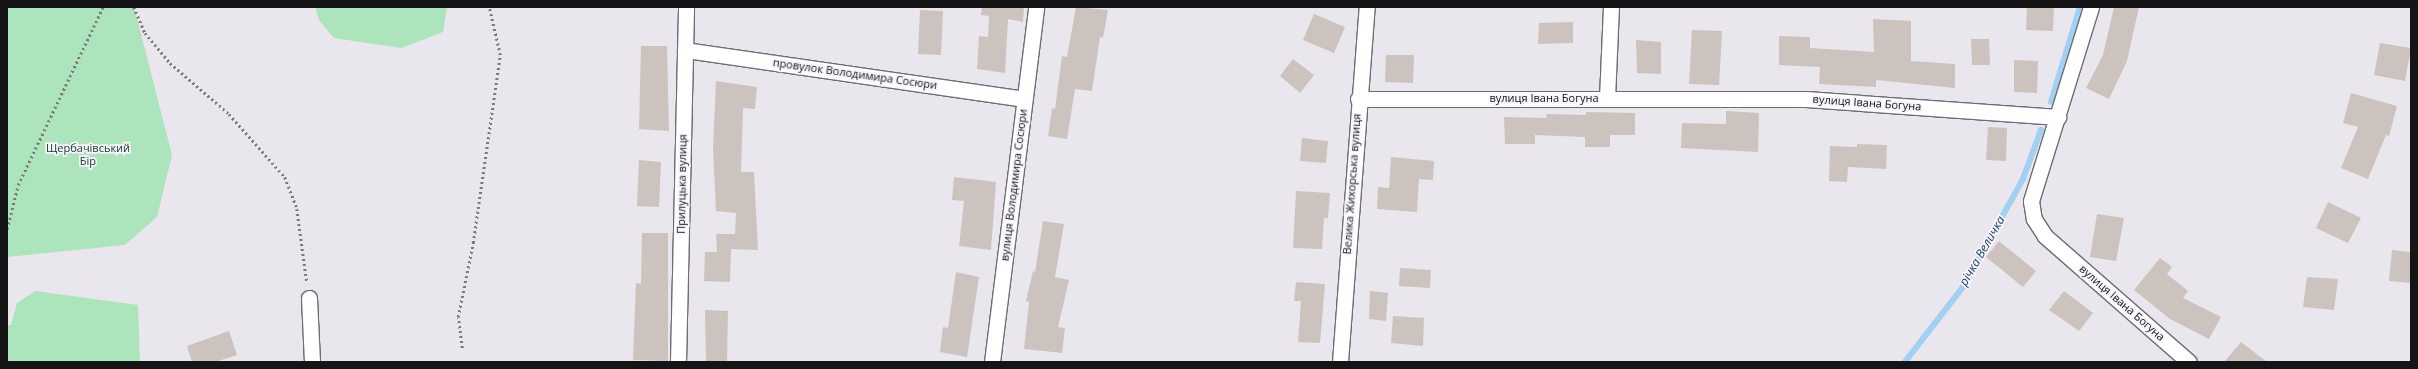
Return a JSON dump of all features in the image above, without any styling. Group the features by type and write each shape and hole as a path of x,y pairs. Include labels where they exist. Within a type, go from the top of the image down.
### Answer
{"street":[{"name":"Прилуцька вулиця","path":"678,362 686,7"},
{"name":"вулиця Володимира Сосюри","path":"992,362 1036,7"},
{"name":"Велика Жихорська вулиця","path":"1340,362 1358,99 1367,7"},
{"path":"1607,98 1611,7"},
{"path":"2058,117 2091,7"},
{"name":"провулок Володимира Сосюри","path":"685,50 1024,99"},
{"name":"вулиця Івана Богуна","path":"1358,99 1806,99 2058,117 2031,201 2034,219 2045,236 2190,362"},
{"path":"309,298 312,362"}],"path":[{"path":"7,229 18,185 103,7"},
{"path":"134,7 145,33 170,63 229,114 286,177 297,209 309,298"},
{"path":"462,348 458,317 474,243 500,55 489,7"}],"green space":[{"name":"Щербачівський Бір","path":"7,7 134,7 172,155 157,217 125,245 7,257"},
{"path":"315,7 447,7 443,32 401,48 334,38 319,20"},
{"path":"35,291 138,305 140,362 7,362 7,325 11,325 17,303"}],"building":[{"path":"982,7 1024,7 1023,22 1008,19 1005,73 977,69 979,36 988,37 989,16 981,15"},
{"path":"1076,7 1108,10 1103,38 1100,37 1092,91 1075,89 1067,139 1048,136 1052,108 1055,109 1062,56 1067,57"},
{"path":"2027,7 2054,7 2053,31 2026,30"},
{"path":"2114,7 2139,7 2127,61 2109,99 2086,88 2103,55"},
{"path":"920,10 943,11 941,55 918,54"},
{"path":"1314,14 1345,27 1334,53 1303,40"},
{"path":"1873,19 1911,21 1911,61 1955,64 1955,88 1876,80 1876,87 1819,84 1820,67 1779,65 1779,36 1810,37 1810,48 1874,52"},
{"path":"1573,22 1573,43 1538,44 1539,23"},
{"path":"1692,30 1722,31 1719,85 1689,84"},
{"path":"1971,39 1989,39 1990,65 1972,65"},
{"path":"1636,40 1661,42 1661,74 1637,73"},
{"path":"2380,43 2411,48 2405,81 2374,75"},
{"path":"641,46 667,46 669,131 639,129"},
{"path":"1386,55 1414,55 1413,83 1385,82"},
{"path":"1293,59 1314,75 1300,93 1280,76"},
{"path":"2014,60 2038,61 2037,93 2014,92"},
{"path":"716,81 757,87 755,109 743,108 741,172 754,172 758,250 731,249 730,282 704,281 705,252 717,252 716,234 735,234 736,213 716,211 713,149"},
{"path":"2351,93 2397,106 2389,136 2386,135 2368,179 2341,168 2358,127 2343,123"},
{"path":"1726,111 1759,113 1758,152 1681,148 1682,123 1726,124"},
{"path":"1586,112 1635,113 1635,135 1610,135 1610,147 1585,147 1585,137 1535,135 1535,144 1505,144 1504,117 1547,118 1546,114 1586,115"},
{"path":"1988,127 2007,128 2006,161 1986,160"},
{"path":"1302,138 1328,141 1326,163 1300,161"},
{"path":"1857,144 1887,145 1886,169 1848,167 1847,182 1829,181 1830,146 1857,147"},
{"path":"1391,157 1434,161 1433,180 1419,179 1417,212 1377,209 1378,187 1389,188"},
{"path":"639,160 661,162 659,207 637,206"},
{"path":"954,177 996,182 991,250 959,246 964,201 952,200"},
{"path":"1296,191 1330,193 1328,218 1324,218 1322,249 1293,248"},
{"path":"2328,202 2361,218 2348,243 2316,228"},
{"path":"2097,214 2124,218 2116,261 2090,257"},
{"path":"1043,221 1064,224 1055,277 1069,280 1058,327 1065,328 1062,353 1024,349 1029,302 1026,301 1033,271 1035,272"},
{"path":"642,233 668,233 668,361 633,360 636,283 641,284"},
{"path":"1999,241 2036,271 2023,287 1986,257"},
{"path":"2392,250 2411,252 2411,283 2389,281"},
{"path":"2160,258 2172,267 2167,274 2188,291 2183,298 2221,317 2209,339 2170,319 2134,290"},
{"path":"1400,268 1431,270 1430,288 1399,286"},
{"path":"956,272 979,277 967,357 940,352 943,327 948,328"},
{"path":"2307,277 2338,279 2334,310 2303,307"},
{"path":"1296,282 1325,284 1320,343 1298,342 1301,301 1294,301"},
{"path":"1370,291 1388,293 1386,321 1369,319"},
{"path":"2064,291 2093,313 2079,331 2049,310"},
{"path":"705,310 728,311 727,362 706,362"},
{"path":"1393,316 1424,318 1423,346 1391,343"},
{"path":"229,331 237,355 215,362 192,362 187,346"},
{"path":"2241,342 2267,362 2224,362"}],"waterway":[{"name":"річка Величка","path":"2051,102 2080,7"},
{"name":"річка Величка","path":"1905,362 1963,287 2023,179 2041,130"}]}
